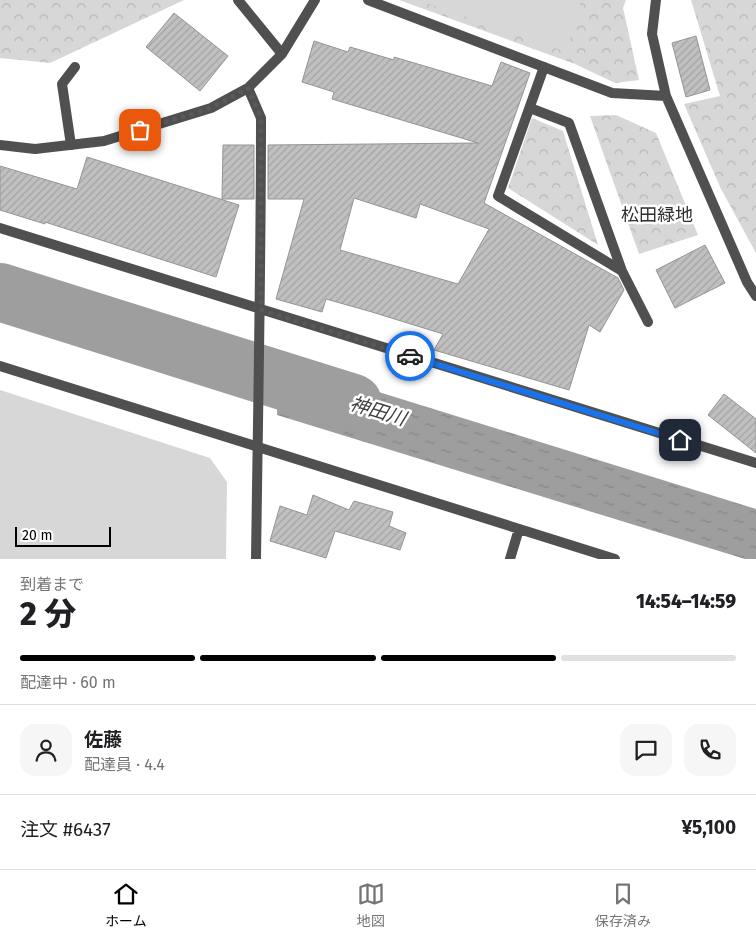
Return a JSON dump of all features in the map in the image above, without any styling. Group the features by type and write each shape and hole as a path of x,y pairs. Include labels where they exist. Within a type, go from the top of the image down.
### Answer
{"street":[{"path":"238,0 282,54"},
{"path":"0,145 36,149 104,141 211,108 248,88 282,54 315,0"},
{"path":"368,0 612,93 666,96"},
{"path":"656,0 652,34 666,96 743,274 756,296"},
{"path":"71,145 62,84 75,67"},
{"path":"544,67 498,196 622,271"},
{"path":"248,88 261,118 261,322 256,559"},
{"path":"530,108 569,123 622,271 648,322"},
{"path":"0,228 756,463"},
{"path":"0,366 257,443 615,559"},
{"path":"510,559 519,529"}],"green space":[{"path":"0,0 184,0 50,63 0,58"},
{"path":"399,0 626,0 623,8 639,80 615,83 575,64"},
{"path":"418,0 581,0 566,52"},
{"path":"691,0 756,0 756,253 721,189 684,104 720,96"},
{"name":"松田緑地","path":"616,115 656,133 698,235 639,254 590,116"},
{"path":"532,118 563,131 598,245 508,188"},
{"path":"0,390 210,458 227,482 226,559 0,559"}],"water":[{"path":"0,271 228,344 227,391 0,319"},
{"path":"279,361 756,509 756,559 745,559 277,415"}],"building":[{"path":"174,13 228,56 200,91 146,47"},
{"path":"696,36 710,90 686,97 672,43"},
{"path":"314,41 348,52 350,47 394,60 394,57 492,86 501,62 530,73 484,203 618,278 624,290 600,332 589,325 569,390 434,350 443,334 326,299 322,312 276,299 304,199 268,199 268,145 478,143 332,99 334,92 302,82","holes":["354,198 416,218 420,204 489,229 458,284 340,250"]},
{"path":"223,145 254,145 254,199 222,199"},
{"path":"87,157 239,205 216,277 45,222 45,224 0,210 0,166 77,189"},
{"path":"705,245 725,283 675,308 656,270"},
{"path":"724,394 756,419 756,453 708,415"},
{"path":"313,495 349,510 354,501 393,512 389,526 406,533 400,550 335,531 326,558 270,541 280,506 307,515"}],"waterway":[{"name":"神田川","path":"0,292 353,403"}],"way so far":[{"path":"140,130 211,108 248,88 261,118 261,310 410,356"}],"route":[{"path":"410,356 680,440"}]}
